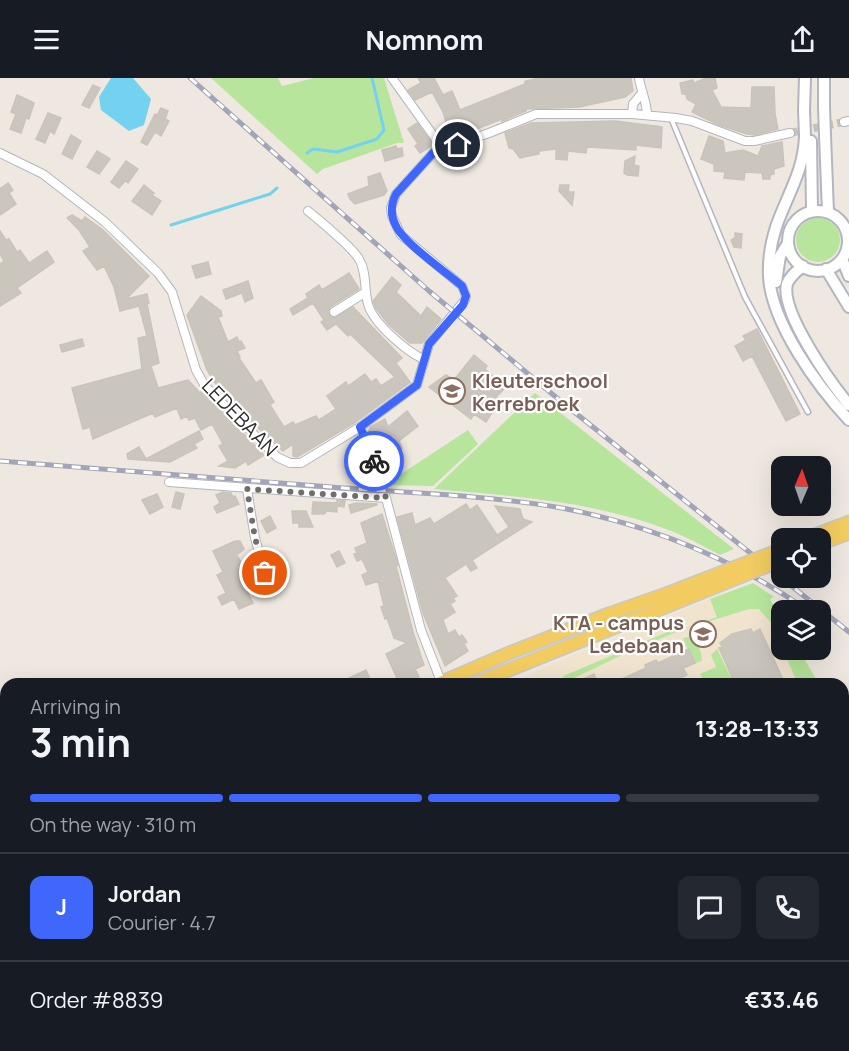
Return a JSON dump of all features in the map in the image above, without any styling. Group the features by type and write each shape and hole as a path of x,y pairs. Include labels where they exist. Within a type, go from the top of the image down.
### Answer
{"main road":[{"path":"824,78 828,212"},
{"path":"805,81 812,211"},
{"path":"808,135 800,170 779,218 770,256 769,279 783,325 796,349 820,388 849,420"},
{"path":"812,211 828,212 838,218 844,227 848,237 847,249 842,259 826,269 818,270 803,266 793,256 788,243 789,232 794,222 802,215 812,211"},
{"path":"774,299 778,262 788,243"},
{"path":"842,259 849,276"},
{"path":"803,266 790,278 787,288 793,315 809,347 849,405"},
{"path":"826,269 849,308"},
{"path":"831,529 849,522"},
{"path":"831,540 849,533"},
{"path":"452,678 771,553"},
{"path":"489,678 771,564"}],"street":[{"path":"392,78 443,149 536,114 647,115 692,121 745,141 790,133"},
{"path":"639,78 647,104 647,115"},
{"path":"632,114 633,104 642,93"},
{"name":"LEDEBAAN","path":"0,153 43,174 97,215 158,273 172,292 196,370 205,386 277,457 290,463 301,463 360,427 417,385 429,344 463,305 466,296 462,286 402,235 395,225 391,208 396,194 419,167 434,152 443,149"},
{"path":"308,210 358,257 366,283 369,309 376,320 407,350 423,359"},
{"path":"334,312 366,292"},
{"path":"360,427 386,498 421,630 438,678"},
{"path":"168,482 386,498"},
{"path":"247,489 255,538 265,573"}],"lane":[{"path":"670,118 745,297 808,412"}],"shaded area":[{"name":"KTA - campus Ledebaan","path":"710,599 718,616 770,599 771,660 805,660 815,678 523,678 549,665"}],"green space":[{"path":"211,78 278,78 282,86 314,78 384,78 404,143 397,143 323,169 317,174"},
{"path":"818,218 834,224 840,240 834,256 818,262 802,256 796,240 802,224"},
{"path":"535,393 734,549 720,555 666,529 581,506 522,497 434,489"},
{"path":"468,430 478,444 433,486 390,485 389,482"},
{"path":"753,583 774,597 770,599 771,623 759,609 749,609 681,630 717,617 710,599"},
{"path":"679,627 681,630 631,651 630,648"},
{"path":"688,637 698,647 702,661 694,664 683,638"},
{"path":"717,649 731,678 702,678 700,674 716,667 711,655"},
{"path":"625,650 626,653 574,678 563,678 563,676"},
{"path":"787,660 805,660 815,678 795,678"}],"water":[{"path":"111,78 133,78 151,99 144,125 129,131 101,110 99,97"}],"building":[{"path":"418,78 434,78 443,95 452,91 460,110 525,84 525,81 540,78 631,78 633,91 625,97 579,107 526,109 502,121 502,119 451,139 443,112 432,92 415,100 408,90 421,83"},
{"path":"706,78 715,78 717,88 712,90 721,107 751,108 752,87 774,87 778,129 755,135 747,134 719,125 692,112 696,104 687,99 686,94 682,94 680,83 693,80 694,83"},
{"path":"93,85 100,88 89,108 82,105"},
{"path":"17,95 34,103 21,133 10,129 16,114 11,112"},
{"path":"161,108 168,111 165,119 169,121 161,136 155,132 147,145 141,142 155,114 157,115"},
{"path":"48,113 61,118 54,134 50,131 45,143 36,139"},
{"path":"615,121 662,127 661,148 636,145 636,150 587,147 586,153 568,151 567,160 556,159 556,149 539,151 539,154 520,158 513,149 509,148 505,133 531,123"},
{"path":"417,123 433,145 420,153 415,146 418,144 408,129"},
{"path":"71,135 81,141 72,159 62,154"},
{"path":"709,136 723,141 725,153 743,150 758,156 762,146 782,142 784,166 774,169 774,174 770,175 770,179 763,179 762,173 745,172 744,180 724,178 725,172 714,171 714,164 701,159"},
{"path":"396,146 397,149 402,148 403,156 385,161 382,150"},
{"path":"97,151 110,159 99,174 87,167"},
{"path":"635,156 634,165 639,166 638,176 627,175 624,173 625,161"},
{"path":"126,161 138,169 128,183 125,181 119,188 111,182"},
{"path":"380,173 387,191 384,195 355,204 348,194 369,186 368,177"},
{"path":"8,183 13,190 9,193 16,204 0,215 0,189"},
{"path":"144,185 161,201 152,215 132,201"},
{"path":"560,185 569,185 568,192 574,192 572,205 559,191"},
{"path":"72,215 82,221 85,217 103,230 149,276 126,299 147,294 159,363 151,366 158,388 188,380 200,393 202,391 264,455 248,465 246,461 235,468 219,466 228,461 219,446 223,444 212,424 201,430 195,418 189,420 187,416 181,419 177,408 155,417 153,413 93,439 90,427 83,429 72,388 142,369 138,338 147,336 139,306 120,311 114,287 104,266 97,270 83,251 90,247 79,230 67,218"},
{"path":"0,231 6,240 9,239 17,252 20,250 29,263 47,251 54,262 17,288 21,293 0,306 0,264 4,261 0,254"},
{"path":"735,233 742,234 741,248 734,247 731,240 735,238"},
{"path":"208,262 211,274 196,278 192,266"},
{"path":"349,273 359,289 330,307 329,315 335,318 353,307 402,358 396,363 410,382 354,423 297,457 293,456 293,444 283,451 232,404 213,380 207,370 187,315 201,296 221,311 222,316 218,317 228,342 237,337 239,342 241,341 245,348 237,351 239,358 256,383 261,380 274,402 270,405 284,427 293,422 295,425 316,416 319,420 336,409 327,396 346,382 348,386 365,374 371,382 376,379 381,386 395,377 350,334 348,336 336,324 327,330 321,322 324,320 313,303 293,315 290,309 308,298 306,294 319,285 322,290"},
{"path":"392,277 401,285 396,292 421,316 427,307 441,319 422,343 410,343 388,324 376,308 373,301"},
{"path":"248,281 253,298 245,302 242,293 226,299 223,290"},
{"path":"757,329 800,414 786,421 752,356 743,361 735,346 746,340 743,336"},
{"path":"82,339 84,346 62,352 60,345"},
{"path":"474,355 487,366 485,369 506,387 496,397 500,400 486,422 474,414 471,419 429,387 446,375 454,380"},
{"path":"407,411 418,426 399,441 402,448 395,451 394,455 391,453 379,457 369,431 370,427 385,419 388,427"},
{"path":"199,431 203,439 194,444 197,448 170,462 128,459 127,454 139,447 146,459"},
{"path":"176,492 184,494 180,509 172,507"},
{"path":"223,492 235,496 239,504 217,513 214,507 220,503 216,495"},
{"path":"157,494 163,507 150,514 142,500"},
{"path":"337,500 345,501 344,507 337,506 337,512 312,514 313,502 337,503"},
{"path":"356,503 377,505 351,513 349,505"},
{"path":"466,504 470,510 477,505 497,535 509,527 495,506 520,509 523,519 532,522 472,560 477,568 471,571 466,564 445,578 457,596 450,604 455,612 443,620 448,634 455,630 459,637 462,635 467,642 464,644 468,651 445,666 423,613 397,517 412,513 415,525 430,518 434,524"},
{"path":"292,511 306,511 313,527 299,527 299,523 293,523"},
{"path":"382,514 424,665 415,669 419,677 417,678 397,678 386,654 407,643 394,638 387,618 385,619 378,581 366,585 362,575 368,572 362,559 357,561 354,554 357,553 355,548 367,543 361,523"},
{"path":"270,516 276,528 267,533 261,521"},
{"path":"240,541 244,549 237,555 249,578 242,581 253,603 239,609 234,599 222,605 218,597 226,593 217,575 223,572 213,551"},
{"path":"339,551 345,563 337,567 331,555"},
{"path":"751,629 753,633 760,629 771,653 771,660 774,660 782,678 732,678 719,648 722,647 720,643 732,634"},
{"path":"689,649 695,663 683,668 687,675 681,678 624,678 646,668 645,665 656,660 658,663"},
{"path":"366,670 369,678 349,678"}],"waterway":[{"path":"307,153 313,149 337,152 377,139 384,130 372,78"},
{"path":"171,225 270,194 277,188"}],"tunnel":[{"path":"790,133 844,122"}],"railway":[{"path":"190,78 429,291 563,403 849,632"},
{"path":"0,461 476,497 562,508 627,524 690,546 750,575 791,600"}],"way so far":[{"path":"265,573 255,538 247,489 386,498 374,461"}],"place":[{"name":"Kleuterschool Kerrebroek","path":"452,391"},
{"name":"KTA - campus Ledebaan","path":"703,634"}],"route":[{"path":"374,461 360,427 417,385 425,351 463,305 466,296 462,286 402,235 392,216 393,200 434,152 458,145"}]}
